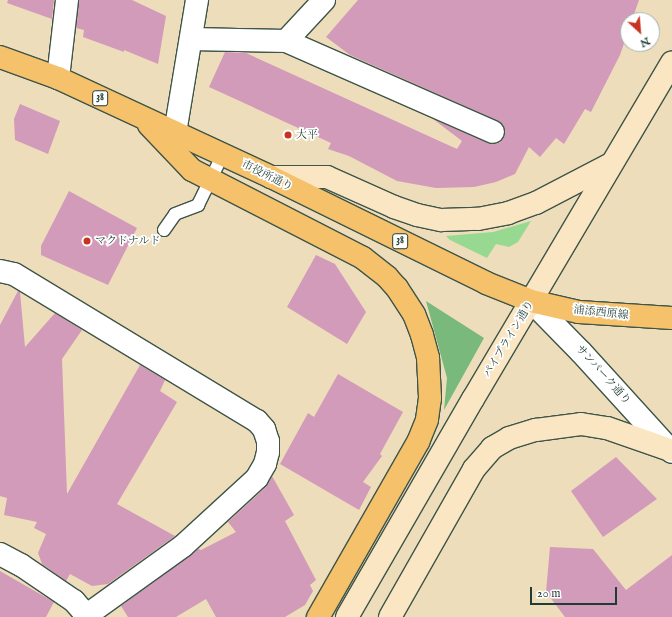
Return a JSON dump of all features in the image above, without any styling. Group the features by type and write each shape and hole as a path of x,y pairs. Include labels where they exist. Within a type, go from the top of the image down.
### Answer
{"main road":[{"name":"市役所通り","path":"0,57 58,78 223,154 486,283 531,301"},
{"name":"パイプライン通り","path":"348,617 531,301 672,63"},
{"path":"142,118 192,170 363,258 387,277 414,314 422,335 428,358 430,398 427,420 420,437 318,617"},
{"path":"271,177 327,177 394,207 418,215 442,220 478,219 508,213 536,203 613,163"},
{"name":"浦添西原線","path":"531,301 579,312 672,318"},
{"path":"390,617 474,469 492,448 509,438 536,430 581,424 607,428 671,451"}],"street":[{"path":"58,78 67,0"},
{"path":"175,133 197,0"},
{"path":"286,41 324,0"},
{"path":"191,39 286,41 493,132"},
{"path":"0,271 14,274 257,421 264,429 268,440 268,452 265,464 257,478 183,546 87,616 74,601 21,565 0,554"},
{"name":"サンパーク通り","path":"531,301 577,347 671,451"}],"lane":[{"path":"164,230 175,214 198,204 223,154"}],"green space":[{"path":"531,221 518,242 509,247 496,244 487,258 450,240 446,236 493,232"},
{"path":"426,301 484,338 444,410 447,378"}],"building":[{"path":"8,0 54,0 52,19 7,3"},
{"path":"79,0 132,0 166,16 158,64 124,50 124,52 83,37 84,30 76,28"},
{"path":"358,0 639,0 635,12 620,12 620,55 591,112 585,109 564,144 556,138 540,157 529,147 515,174 496,182 474,187 436,188 397,181 349,156 328,149 331,143 209,87 225,52 246,53 457,149 462,141 433,119 488,143 495,144 501,142 504,137 505,131 503,125 498,121 350,55 326,37"},
{"path":"20,104 60,121 48,154 15,140 14,119"},
{"name":"マクドナルド","path":"69,191 137,228 108,285 41,255 41,246"},
{"path":"316,255 335,264 366,312 347,344 287,307"},
{"path":"18,291 20,292 25,347 55,313 82,330 62,359 67,494 140,365 165,380 160,391 177,402 117,504 175,536 108,584 92,586 70,574 66,581 42,564 38,553 46,534 34,528 37,522 4,515 7,498 0,496 0,325"},
{"path":"338,374 403,412 380,454 382,456 363,482 371,487 359,510 280,464 308,413 314,417"},
{"path":"616,457 657,499 603,537 571,491"},
{"path":"272,476 294,515 285,521 316,580 310,585 313,591 305,605 285,617 216,617 206,599 176,617 128,617 121,606 198,549 201,550 236,532 228,522 266,487"},
{"path":"550,547 593,549 626,590 672,555 672,617 565,617 546,592"},
{"path":"0,571 54,602 46,617 0,617"}],"place":[{"name":"大平","path":"288,135"},
{"name":"マクドナルド","path":"87,241"}]}
